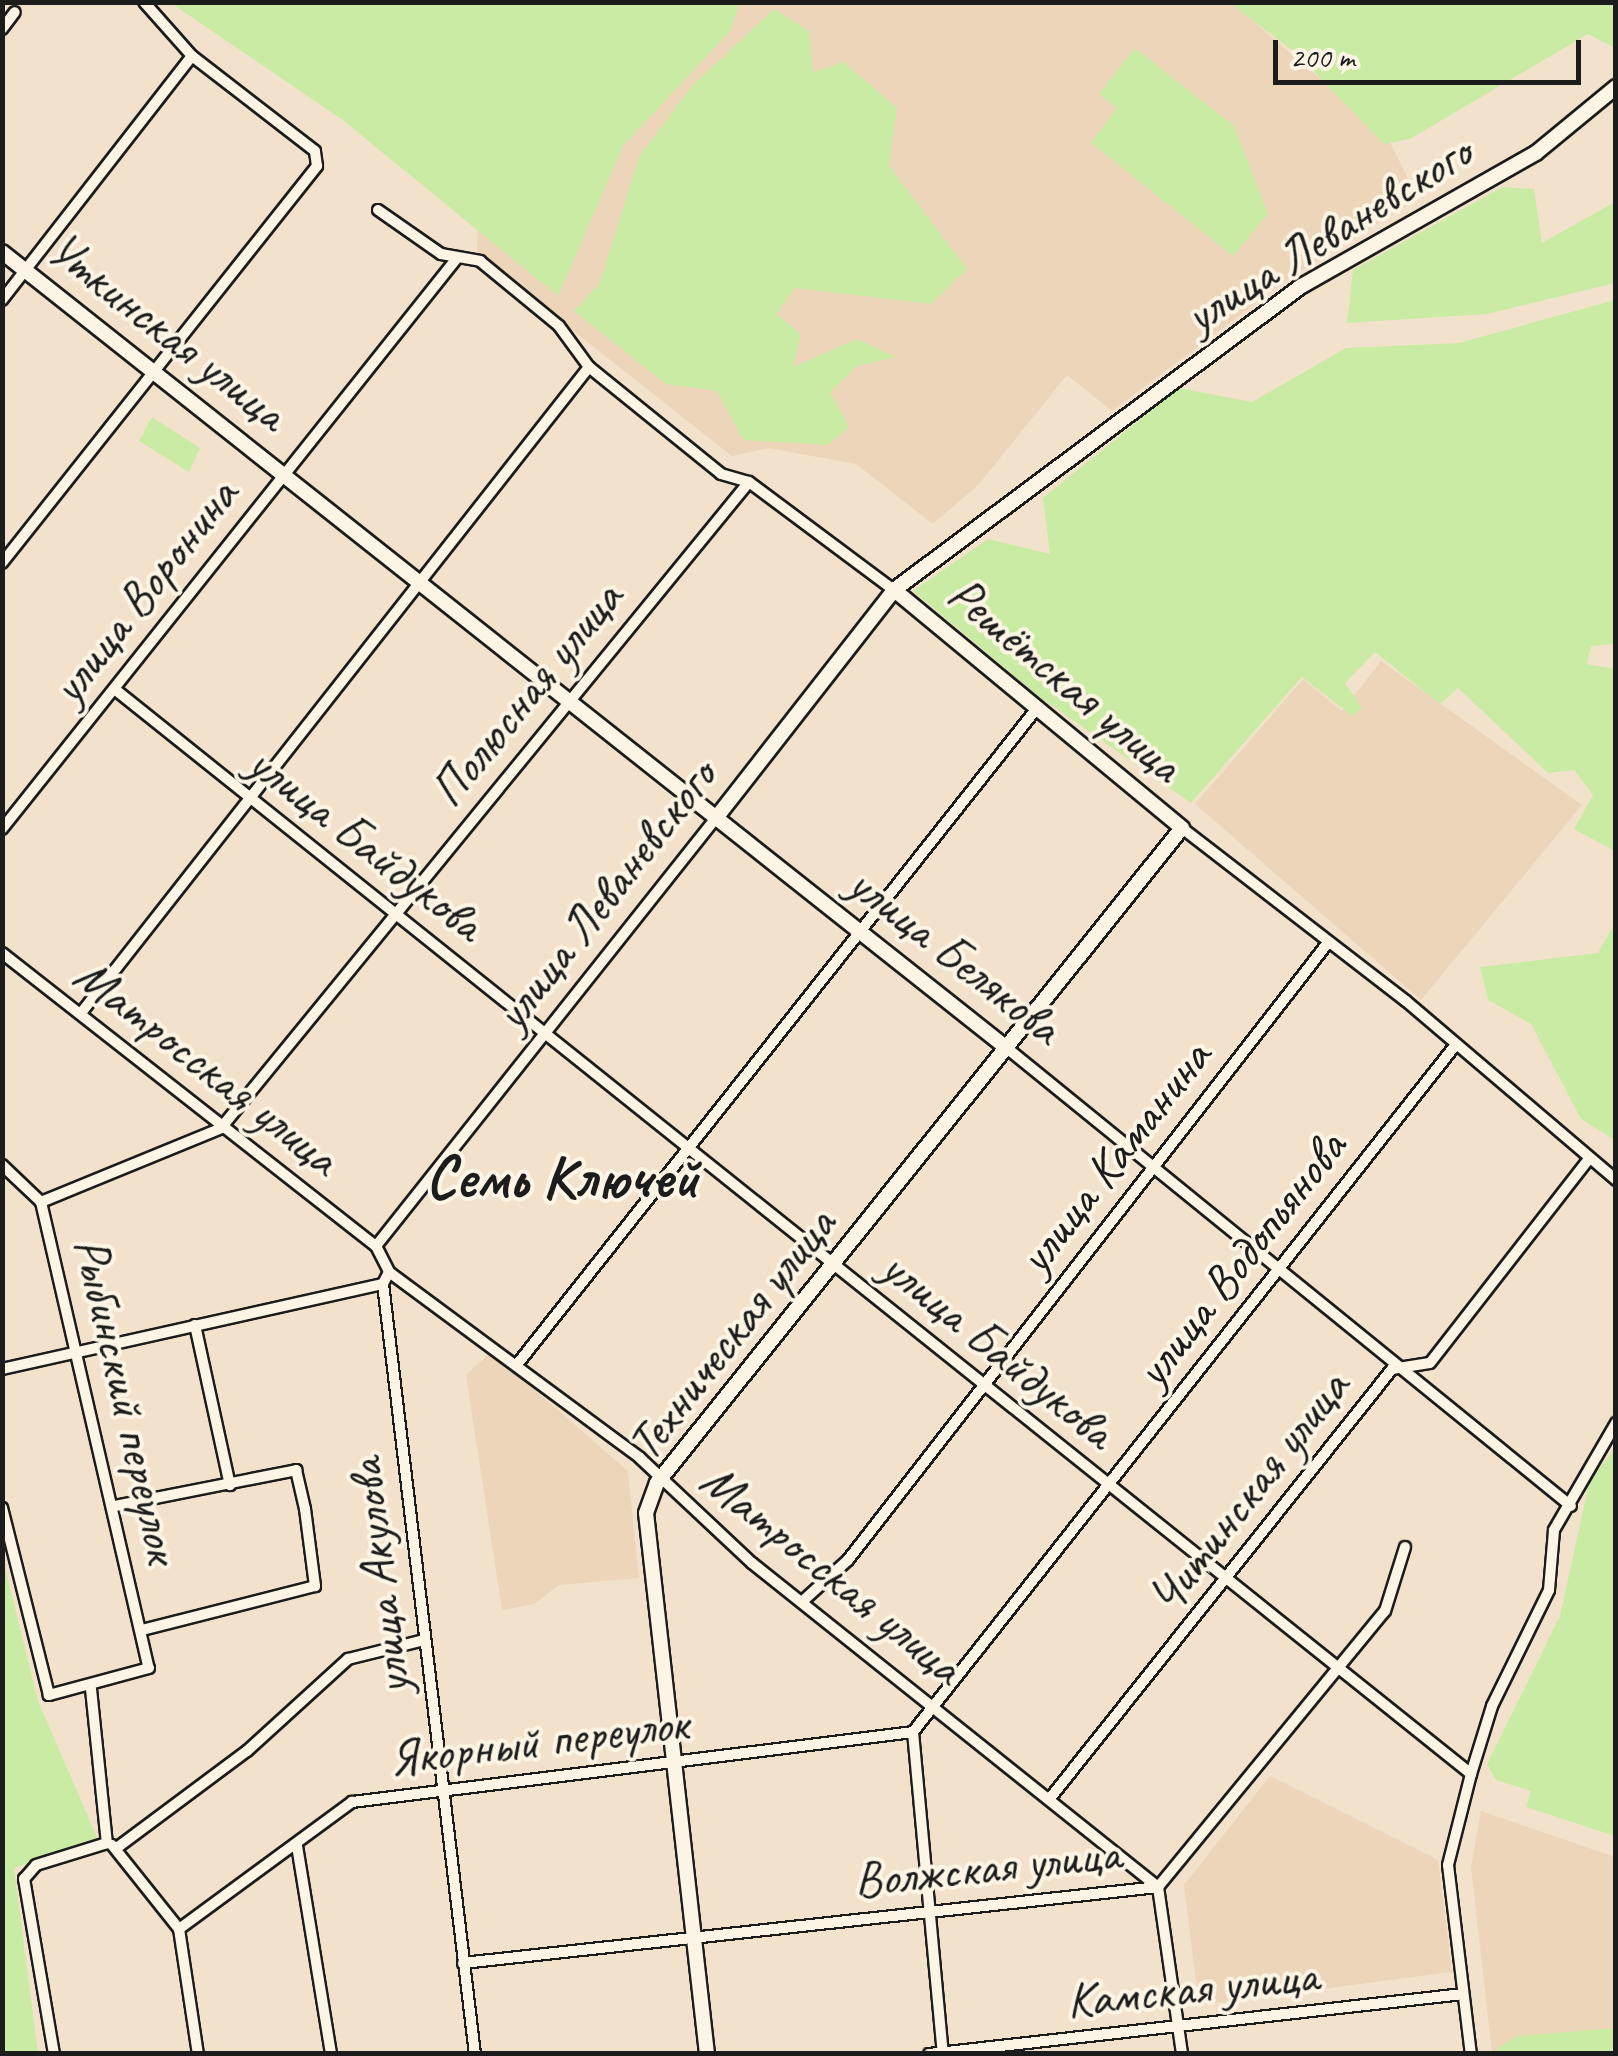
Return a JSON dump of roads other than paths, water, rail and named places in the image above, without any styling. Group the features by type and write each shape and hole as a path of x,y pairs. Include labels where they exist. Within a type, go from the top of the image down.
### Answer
{"street":[{"path":"2,563 318,166 314,151 192,56 144,2"},
{"path":"2,29 15,12"},
{"path":"2,300 192,56"},
{"name":"улица Леваневского","path":"376,1246 548,1034 894,590 1300,288 1536,153 1616,87"},
{"name":"Решётская улица","path":"378,210 457,258 480,261 546,315 589,367 720,474 748,482 894,590 1616,1180"},
{"name":"Уткинская улица","path":"2,252 282,474"},
{"name":"улица Воронина","path":"2,829 117,692 282,474 457,258"},
{"path":"81,1013 252,802 589,367"},
{"name":"улица Белякова","path":"282,474 1157,1164 1412,1369 1571,1506"},
{"name":"Полюсная улица","path":"41,1202 221,1128 397,916 566,700 748,482"},
{"name":"улица Байдукова","path":"117,692 1471,1774"},
{"path":"519,1362 694,1152 859,929 1038,707"},
{"name":"Техническая улица","path":"707,2054 646,1513 658,1482 835,1267 1182,828"},
{"name":"улица Каманина","path":"805,1599 848,1560 1327,944"},
{"name":"Матросская улица","path":"2,953 376,1246 389,1272 519,1362 640,1458 658,1482 1158,1886"},
{"name":"улица Водопьянова","path":"934,1703 1454,1048"},
{"name":"Читинская улица","path":"1052,1797 1392,1369 1412,1369 1430,1362 1588,1160"},
{"name":"Рыбинский переулок","path":"2,1165 41,1202 143,1630 149,1668 90,1689"},
{"path":"2,1369 383,1284 389,1272"},
{"name":"улица Акулова","path":"383,1284 476,2054"},
{"path":"196,1326 230,1485"},
{"path":"1471,2054 1448,1865 1492,1706 1549,1590 1554,1530 1616,1423"},
{"path":"114,1506 296,1470 315,1586 143,1630"},
{"path":"2,1508 55,1698 90,1689 112,1845 179,1929 198,2054"},
{"name":"Волжская улица","path":"462,1963 931,1908 1158,1886 1385,1611 1405,1546"},
{"path":"54,2054 24,1879 36,1865 112,1845 247,1752 348,1659 424,1640"},
{"path":"934,1703 913,1732 943,2053"},
{"name":"Якорный переулок","path":"179,1929 297,1846 339,1806 443,1792 457,1782 677,1762 913,1732"},
{"path":"297,1846 332,2054"},
{"path":"1158,1886 1182,2054"},
{"name":"Камская улица","path":"928,2054 1179,2029 1464,1994"}],"district":[{"name":"Семь Ключей","path":"562,1177"}]}
